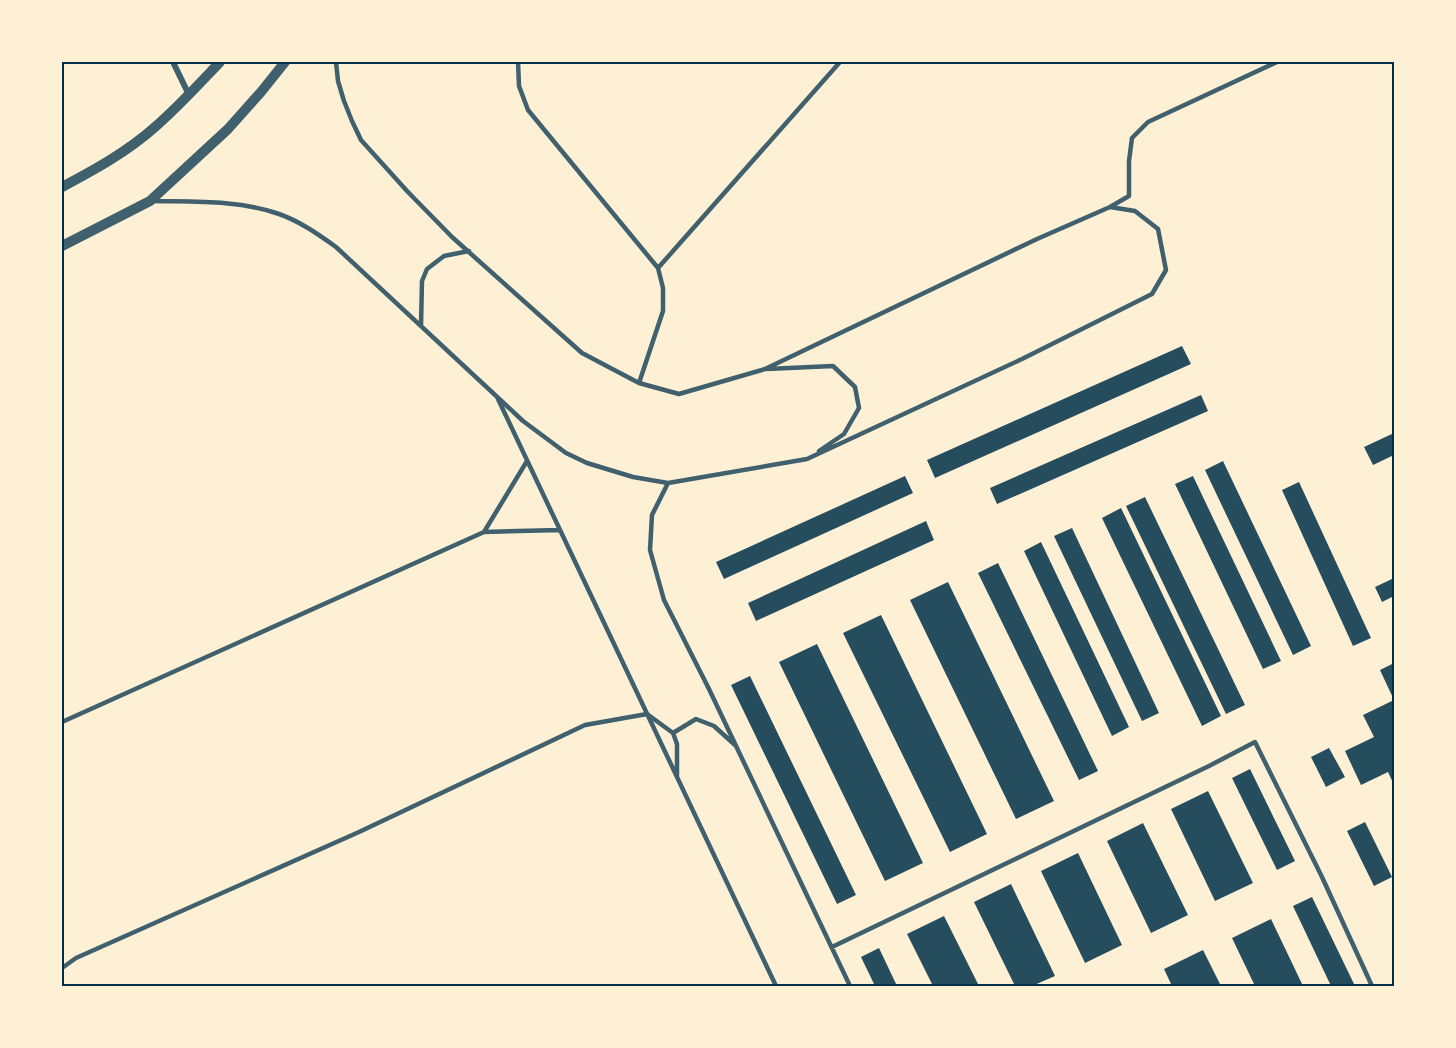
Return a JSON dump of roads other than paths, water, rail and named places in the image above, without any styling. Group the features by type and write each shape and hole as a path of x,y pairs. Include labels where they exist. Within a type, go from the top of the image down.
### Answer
{"street":[{"path":"173,62 189,95"},
{"path":"62,187 100,167 154,128 220,62"},
{"path":"62,246 150,201 228,129 285,62"}],"lane":[{"path":"336,62 338,81 344,101 361,140 452,237 582,353 639,383 679,394 765,369 1037,239 1110,207 1129,196 1132,138 1148,122 1277,62"},
{"path":"518,62 519,86 528,110 658,268 663,288 663,311 639,383"},
{"path":"658,268 840,62"},
{"path":"150,201 245,206 278,213 310,230 336,247 496,397 523,421 566,453 633,477 669,483 807,459 1022,359 1152,294 1166,270 1158,230 1135,211 1110,207"},
{"path":"421,326 422,281 427,269 444,256 469,251"},
{"path":"765,369 833,366 855,387 859,408 844,434 807,459"},
{"path":"496,397 776,987"},
{"path":"484,532 527,461"},
{"path":"669,483 652,514 650,550 664,600 850,987"},
{"path":"62,722 484,532 560,530"},
{"path":"62,968 76,958 359,832 585,725 647,714 673,733 677,744 677,777"},
{"path":"673,733 696,719 714,726 735,745"},
{"path":"831,947 1255,742 1323,878 1372,987"}]}
